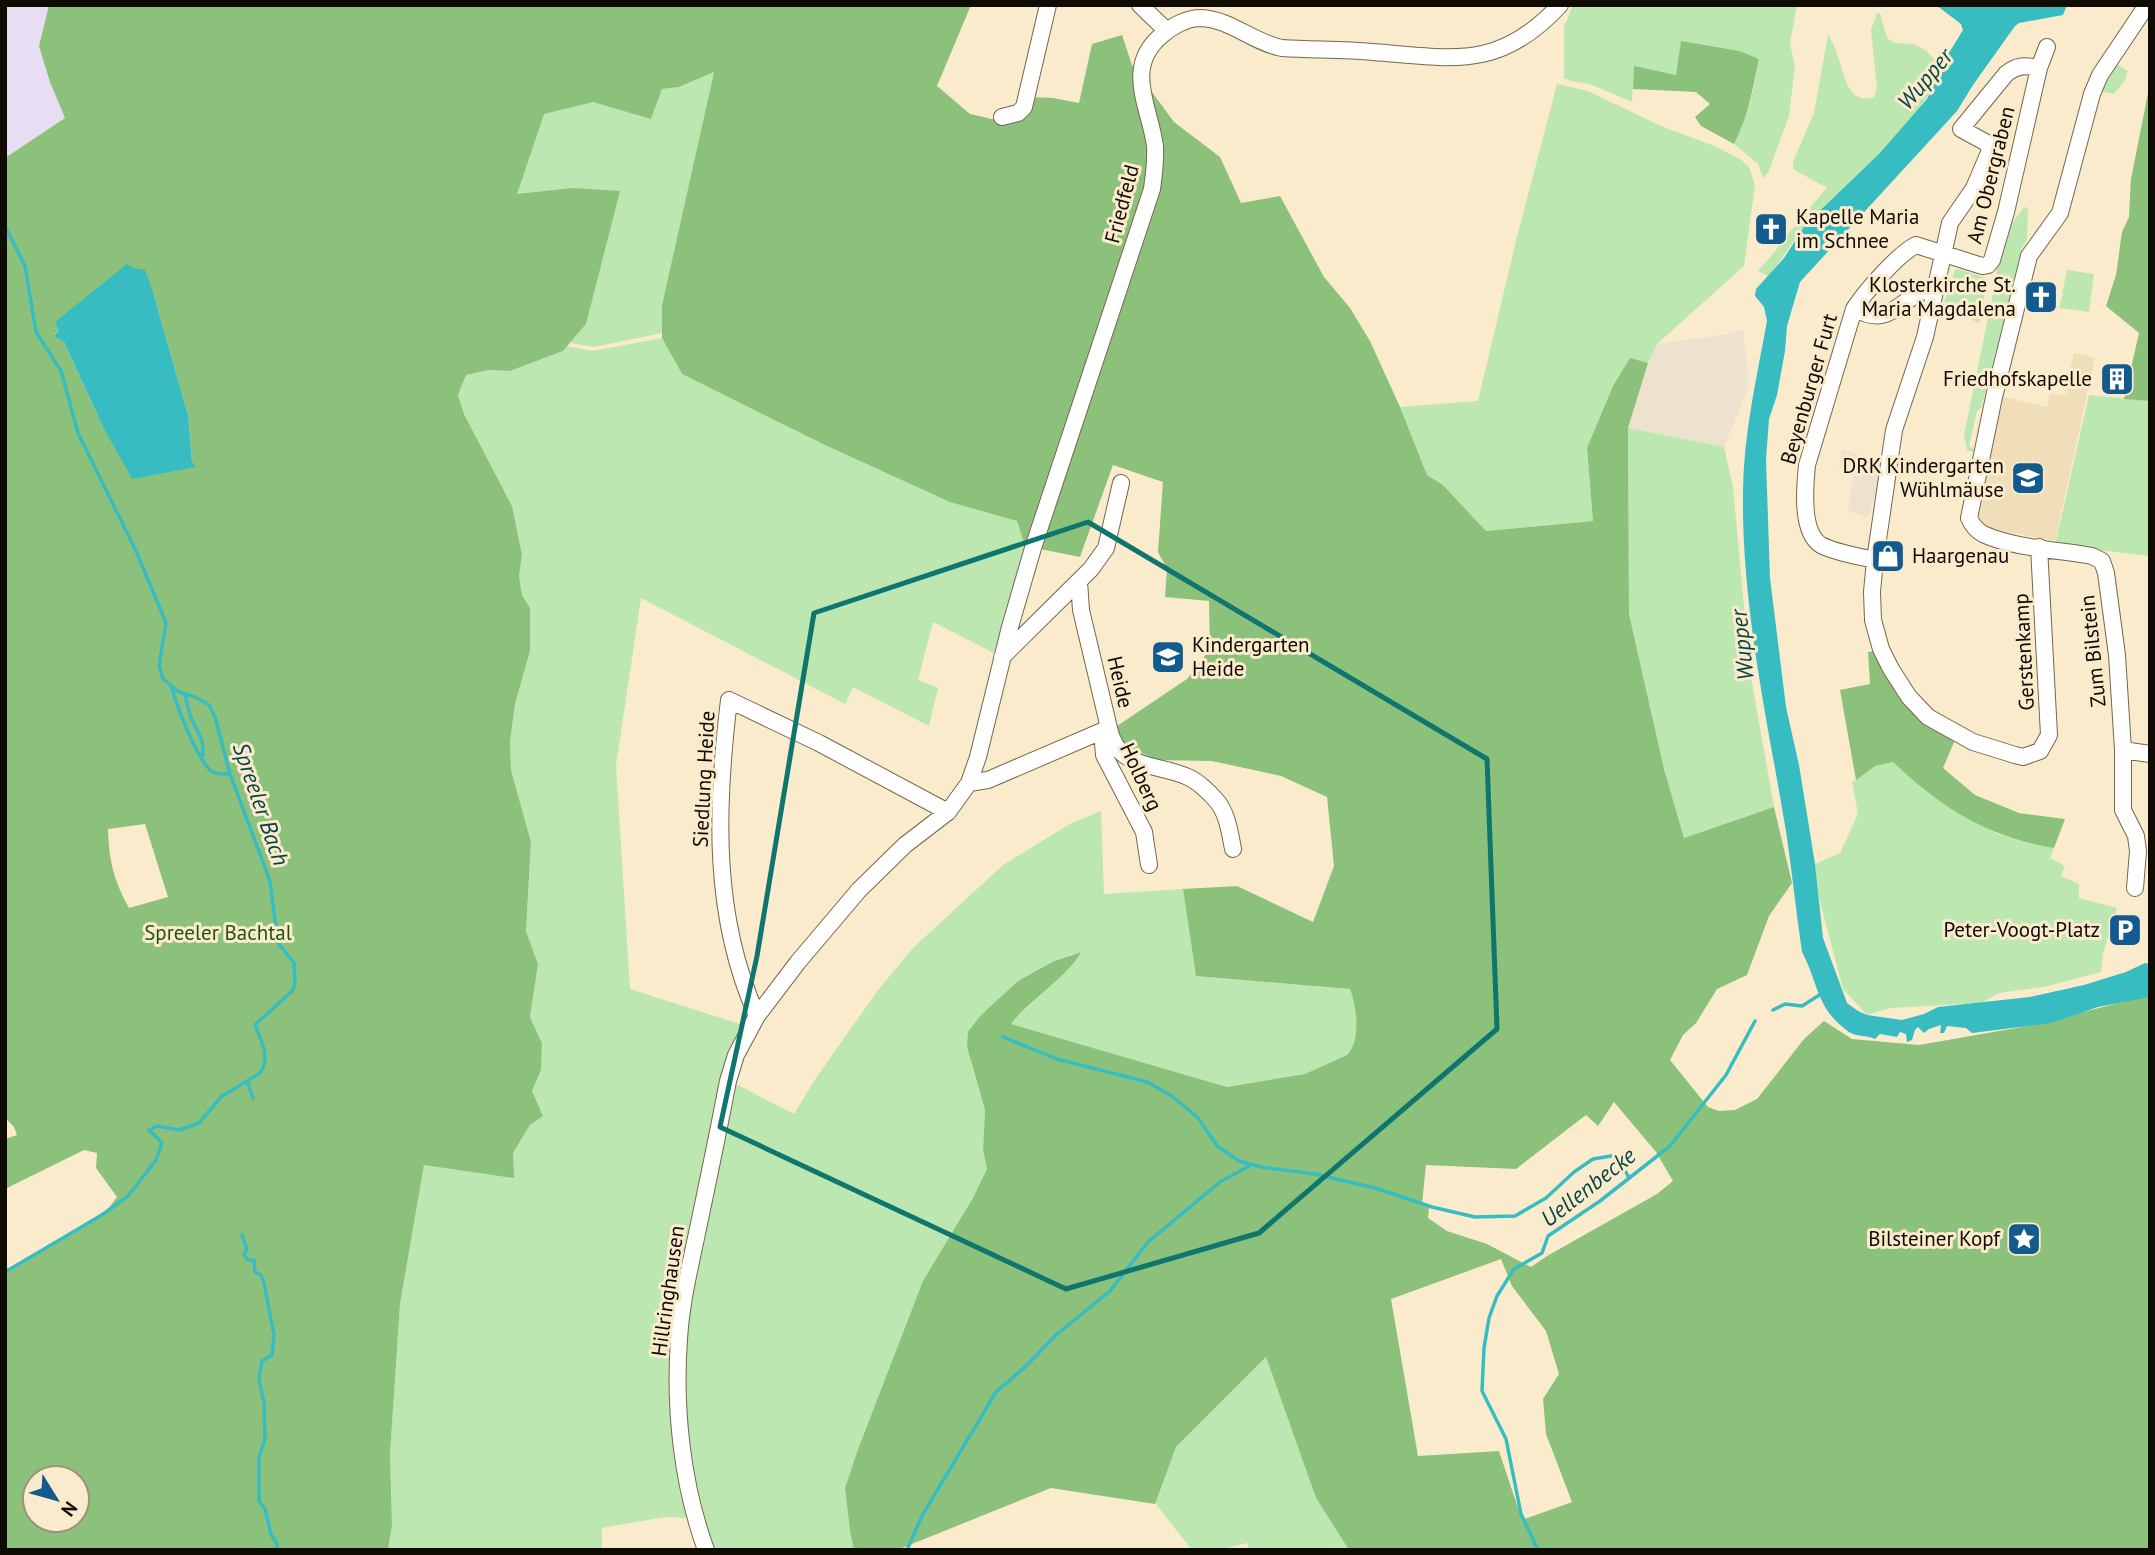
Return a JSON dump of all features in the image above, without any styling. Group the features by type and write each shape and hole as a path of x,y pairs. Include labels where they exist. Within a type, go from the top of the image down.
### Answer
{"street":[{"path":"1002,117 1018,113 1024,107 1048,5"},
{"path":"1140,5 1167,31"},
{"name":"Friedfeld","path":"1002,657 1033,548 1152,190 1155,149 1143,98 1141,75 1151,46 1177,25 1201,18 1227,25 1263,43 1282,48 1462,58 1497,51 1520,40 1560,5"},
{"name":"Zum Bilstein","path":"2135,888 2136,836 2123,810 2123,750 2117,655 2102,561 2092,556 1983,534 1975,529 1970,512 1994,397 2029,256 2060,213 2092,94 2100,75 2147,5"},
{"name":"Am Obergraben","path":"1943,252 1982,266 1988,265 1992,260 2006,212 2039,68 2047,47"},
{"path":"1875,560 1894,430 1925,337 1950,223 1974,188 1991,148 1961,129 2014,67 2039,68"},
{"name":"Beyenburger Furt","path":"1875,560 1823,546 1812,534 1806,513 1807,465 1854,309 1861,298 1912,247 1922,245 1943,252"},
{"name":"Beyenburger Furt","path":"1854,309 1867,315 1891,313 1915,295 1937,284"},
{"path":"757,1016 790,971 859,890 905,845 948,812 969,783 988,721 1002,657 1079,580 1106,548 1121,482"},
{"name":"Gerstenkamp","path":"1875,560 1873,620 1881,649 1909,697 1934,722 1973,743 2024,757 2040,751 2049,735 2039,547"},
{"name":"Heide","path":"969,783 988,780 1108,728 1082,610 1079,580"},
{"name":"Siedlung Heide","path":"757,1016 744,986 735,952 721,865 721,786 729,700 830,748 948,812"},
{"name":"Holberg","path":"1108,728 1111,742 1130,758 1143,765 1191,778 1217,800 1227,821 1233,849"},
{"name":"Holberg","path":"1108,728 1103,743 1104,755 1144,832 1149,865"},
{"path":"2123,750 2150,754"},
{"name":"Hillringhausen","path":"706,1550 694,1517 682,1450 678,1382 679,1336 728,1081 736,1055 757,1016"}],"highlighted area":[{"path":"1088,522 1487,759 1497,1029 1259,1233 1066,1289 720,1127 757,956 814,613"}],"shaded area":[{"path":"5,5 49,5 39,46 65,118 5,158"},
{"path":"1743,329 1749,387 1724,447 1628,428 1648,363 1657,344 1729,334"},
{"name":"DRK Kindergarten Wühlmäuse","path":"2074,353 2095,358 2055,541 1984,527 1979,514 2001,396 2047,407 2050,394 2067,395 2068,391 2065,390"},
{"path":"1842,450 1885,463 1868,518 1848,510 1854,472 1839,468"}],"green space":[{"name":"Spreeler Bachtal","path":"49,5 971,5 937,86 970,114 1005,122 1031,97 1079,103 1092,44 1122,35 1132,65 1174,122 1220,157 1241,203 1280,196 1324,277 1350,308 1370,341 1427,475 1443,485 1486,531 1593,521 1587,448 1613,386 1630,358 1648,363 1628,428 1629,614 1664,769 1684,838 1774,807 1792,883 1769,916 1747,975 1717,989 1696,1023 1683,1035 1670,1060 1708,1107 1719,1111 1735,1110 1757,1099 1804,1039 1824,1021 1852,1039 1919,1045 2028,1026 2150,995 2150,1550 1349,1550 1316,1498 1266,1357 1176,1447 1155,1504 1051,1488 897,1550 854,1550 845,1488 857,1452 923,1281 973,1198 987,1169 983,1150 985,1110 967,1047 968,1032 981,1015 1018,981 1054,961 1081,952 1069,969 1011,1024 1227,1087 1305,1074 1347,1055 1356,1032 1356,1014 1350,989 1196,976 1183,889 1237,886 1313,922 1334,866 1327,797 1281,776 1212,761 1157,760 1125,745 1114,728 1187,679 1210,649 1209,601 1165,597 1167,569 1158,552 1163,482 1113,465 1080,557 1025,546 1017,521 950,502 823,444 682,374 662,338 662,305 714,72 679,87 662,89 651,119 593,102 544,114 517,194 573,188 620,191 586,324 563,351 510,371 489,370 466,375 458,395 464,414 512,506 522,554 519,576 522,595 530,608 530,651 515,704 510,742 511,770 531,842 526,931 538,964 530,1017 542,1043 541,1070 532,1091 543,1116 530,1125 513,1153 514,1178 424,1165 400,1304 390,1454 392,1525 388,1550 5,1550 5,1272 108,1209 117,1197 96,1168 97,1153 84,1150 5,1189 5,1139 17,1135 14,1127 5,1118 5,158 65,118 39,46","holes":["153,292 188,415 192,461 195,467 102,425 64,342 54,335 59,330","145,824 168,897 129,908 113,870 108,829","1614,1102 1656,1152 1673,1181 1657,1194 1531,1267 1487,1244 1447,1231 1428,1218 1429,1207 1422,1204 1426,1165 1516,1169 1586,1115 1598,1126","1501,1259 1512,1286 1546,1331 1559,1374 1543,1399 1546,1434 1572,1502 1522,1520 1499,1451 1418,1456 1391,1299"]},
{"path":"1573,5 1797,5 1790,44 1795,66 1789,116 1768,173 1763,178 1758,164 1734,144 1750,102 1759,58 1676,75 1634,67 1632,102 1590,84 1564,78 1564,27"},
{"path":"1877,13 1880,13 1887,38 1895,43 1913,44 1927,51 1941,68 1931,91 1901,132 1807,224 1768,276 1758,271 1827,188 1793,169 1793,162 1814,113 1828,35 1852,92 1865,99 1874,97 1877,88 1871,30"},
{"path":"1681,41 1739,51 1759,59 1746,113 1734,144 1701,126 1695,117 1710,104 1696,92 1633,89 1634,66 1676,75"},
{"path":"2116,64 2128,71 2125,80 2114,94 2100,91"},
{"path":"714,72 662,305 662,333 594,347 570,343 586,324 516,194 544,113 593,102 651,118 662,89 679,87"},
{"path":"2150,83 2150,401 2124,399 2139,333 2106,306 2116,275 2122,232 2129,217 2131,179"},
{"path":"1557,84 1588,91 1743,161 1749,167 1755,185 1744,266 1657,344 1648,363 1630,359 1613,386 1587,448 1593,521 1486,531 1443,485 1427,475 1400,407 1478,401"},
{"path":"2024,207 2028,208 2027,240 2021,249 1981,408 1977,411 1969,446 1975,450 1973,452 1967,450 1964,435 1997,274 1998,249 2003,235"},
{"path":"1955,270 1983,277 1987,282 1979,323 1971,319 1975,306 1964,302 1955,306 1944,302"},
{"path":"2067,270 2094,274 2089,312 2059,308 2064,296 2062,294"},
{"path":"662,338 682,374 1017,521 1025,546 1033,548 1002,657 933,622 918,680 938,688 929,726 853,687 845,704 641,598 616,766 630,989 743,1025 731,1048 722,1078 679,1291 689,1518 665,1517 602,1528 602,1550 388,1550 392,1525 390,1454 400,1304 424,1165 513,1153 530,1125 543,1116 532,1091 541,1070 542,1043 530,1017 538,964 526,931 531,842 511,770 510,742 515,704 530,651 530,608 522,595 519,576 522,553 512,506 464,414 458,395 466,375 489,370 510,371 563,351 567,346 592,351"},
{"path":"2089,395 2150,401 2150,556 2055,545"},
{"path":"1628,428 1724,447 1733,487 1750,671 1774,807 1684,838 1664,769 1629,614"},
{"path":"1876,651 1955,740 1943,768 1975,795 2019,813 2065,819 2054,848 2008,836 1967,818 1929,793 1893,762 1875,766 1856,780 1840,690 1870,684 1868,652"},
{"path":"1893,762 1928,793 1998,834 2054,848 2050,858 2065,866 2061,876 2079,884 2079,898 2117,908 2103,953 2101,972 2044,987 1999,993 1981,1003 1890,1008 1867,1015 1843,989 1818,894 1815,864 1840,853 1858,814 1852,782 1875,766"},
{"path":"1101,811 1104,894 1183,889 1196,976 1351,989 1355,1005 1356,1032 1351,1049 1347,1055 1306,1074 1227,1087 1010,1024 1069,968 1081,953 1054,961 1018,981 981,1015 971,1063 985,1110 983,1150 987,1169 883,1390 857,1452 845,1488 854,1550 712,1550 698,1510 688,1448 685,1336 736,1084 794,1114 878,990 913,948 1003,865 1070,824"},
{"path":"1266,1357 1316,1498 1349,1550 1249,1550 1248,1543 1218,1550 1192,1550 1155,1503 1176,1447"}],"water":[{"path":"1936,5 2067,5 2063,15 2015,26 1957,111 1800,282 1787,326 1777,395 1769,419 1766,460 1770,578 1786,707 1799,765 1815,864 1823,938 1847,1003 1867,1015 1902,1020 1938,1007 2030,997 2084,985 2145,963 2150,964 2150,997 2098,1007 2051,1023 1972,1033 1966,1028 1947,1026 1944,1033 1940,1033 1941,1025 1924,1033 1918,1027 1912,1040 1907,1042 1906,1034 1900,1032 1897,1037 1880,1034 1875,1039 1852,1034 1838,1023 1824,1005 1802,952 1786,831 1751,618 1743,532 1743,489 1748,425 1767,321 1764,307 1755,296 1756,289 1784,258 1806,224 1879,154 1927,99 1947,56 1963,30 1961,24"},
{"path":"127,264 145,270 153,292 188,415 192,461 196,467 132,479 102,425 64,342 54,336 59,330 55,322"}],"waterway":[{"name":"Spreeler Bach","path":"5,226 25,266 36,332 61,371 78,433 137,553 166,623 159,666 163,679 179,692 209,705 215,717 230,774 270,881 278,943 294,963 295,984 293,990 255,1025 265,1055 260,1073 221,1097 199,1123 179,1130 157,1126 149,1130 162,1143 156,1160 128,1196 102,1215 5,1272"},
{"path":"172,688 183,720 207,767 219,774 230,774"},
{"path":"185,694 190,716 202,741 203,755"},
{"name":"Uellenbecke","path":"1773,1010 1785,1004 1802,1006 1821,994"},
{"name":"Uellenbecke","path":"1538,1550 1521,1514 1506,1439 1482,1391 1484,1348 1489,1318 1497,1296 1514,1269 1542,1253 1548,1236 1600,1201 1670,1146 1726,1075 1755,1021"},
{"path":"1003,1037 1057,1059 1147,1082 1172,1096 1198,1118 1218,1147 1239,1161 1375,1188 1432,1207 1475,1217 1515,1216 1546,1198 1574,1172 1593,1159 1617,1155 1629,1178"},
{"path":"247,1081 253,1098"},
{"path":"907,1550 923,1514 996,1392 1057,1334 1110,1291 1148,1242 1220,1182 1249,1166"},
{"path":"242,1235 247,1249 244,1255 248,1260 254,1260 255,1272 261,1275 264,1283 274,1335 272,1355 262,1361 259,1379 264,1403 265,1439 259,1457 259,1501 265,1509 277,1550"}],"place":[{"name":"Kapelle Maria im Schnee","path":"1771,229"},
{"name":"Klosterkirche St. Maria Magdalena","path":"2041,297"},
{"name":"Friedhofskapelle","path":"2117,379"},
{"name":"DRK Kindergarten Wühlmäuse","path":"2028,478"},
{"name":"Haargenau","path":"1888,556"},
{"name":"Kindergarten Heide","path":"1168,657"},
{"name":"Peter-Voogt-Platz","path":"2125,930"},
{"name":"Bilsteiner Kopf","path":"2024,1239"}],"water label":[{"name":"Wupper","path":"1925,79"},
{"name":"Wupper","path":"1742,645"}]}
